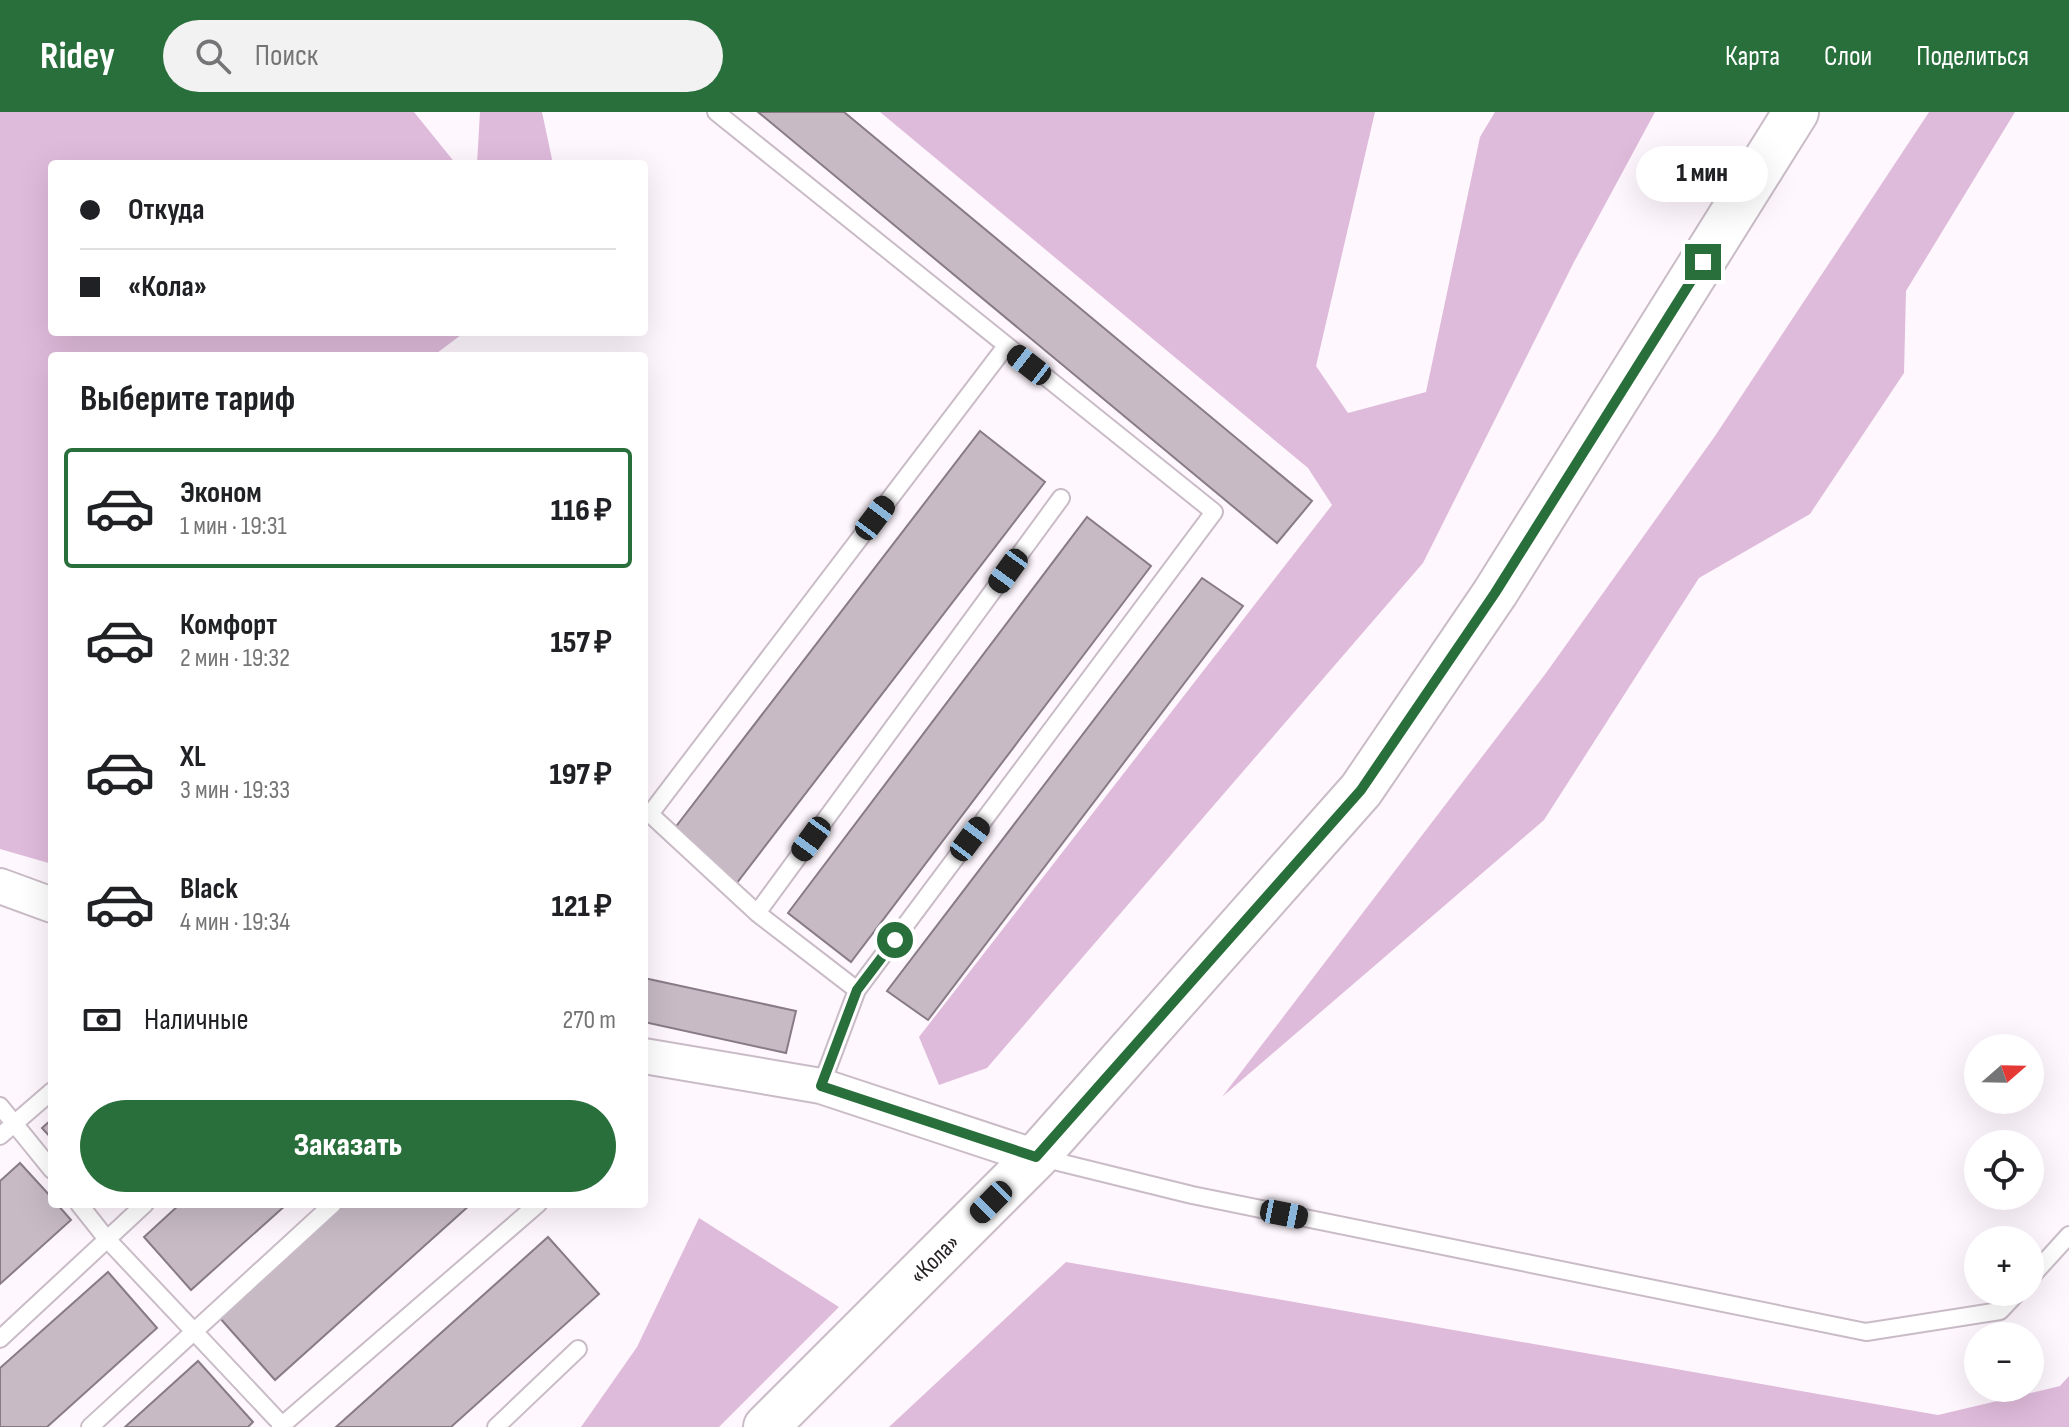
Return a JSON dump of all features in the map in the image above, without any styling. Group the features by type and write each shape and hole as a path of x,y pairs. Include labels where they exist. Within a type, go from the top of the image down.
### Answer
{"highway":[{"name":"«Кола»","path":"766,1427 1036,1157 1361,790 1495,593 1796,112"}],"street":[{"path":"0,886 48,904"},
{"path":"648,1057 821,1086 1036,1157"}],"lane":[{"path":"716,112 1214,512 857,990 821,1086"},
{"path":"857,990 757,913 650,814 1006,346"},
{"path":"757,913 1061,498"},
{"path":"0,1136 48,1094"},
{"path":"0,1106 48,1165"},
{"path":"1036,1157 1192,1195 1866,1332 2000,1311 2005,1306"},
{"path":"82,1208 106,1238 282,1426 533,1208"},
{"path":"0,1339 140,1208"},
{"path":"90,1427 329,1208"},
{"path":"2044,1263 2069,1235"},
{"path":"496,1427 578,1349"}],"shaded area":[{"path":"0,112 414,112 453,160 48,160 48,336 460,336 438,352 48,352 48,863 0,849"},
{"path":"480,112 542,112 552,160 477,160"},
{"path":"880,112 1375,112 1316,366 1348,413 1426,392 1480,137 1495,112 1655,112 1574,262 1423,563 987,1068 939,1085 919,1037 1332,505 1308,468"},
{"path":"1929,112 2015,112 1906,291 1904,373 1810,514 1699,578 1544,820 1222,1097 1546,673 1715,436"},
{"path":"699,1218 839,1307 719,1427 581,1427 637,1347"},
{"path":"1066,1262 1938,1415 1993,1402 2044,1402 2044,1390 2060,1386 2069,1376 2069,1427 889,1427"}],"building":[{"path":"758,112 844,112 1312,501 1277,543"},
{"path":"980,431 1045,482 736,884 671,833"},
{"path":"1087,517 1151,566 851,962 788,913"},
{"path":"1202,578 1243,606 928,1020 887,991"},
{"path":"648,979 796,1011 786,1053 648,1023"},
{"path":"20,1163 48,1194 48,1208 60,1208 71,1220 0,1284 0,1181"},
{"path":"176,1208 283,1208 191,1290 144,1237"},
{"path":"341,1208 467,1208 275,1380 219,1317"},
{"path":"548,1237 599,1294 451,1427 336,1427"},
{"path":"108,1272 157,1328 47,1427 0,1427 0,1368"},
{"path":"198,1361 253,1422 248,1427 125,1427"}],"route":[{"path":"895,940 857,990 821,1086 1036,1157 1361,790 1495,593 1703,262"}]}
